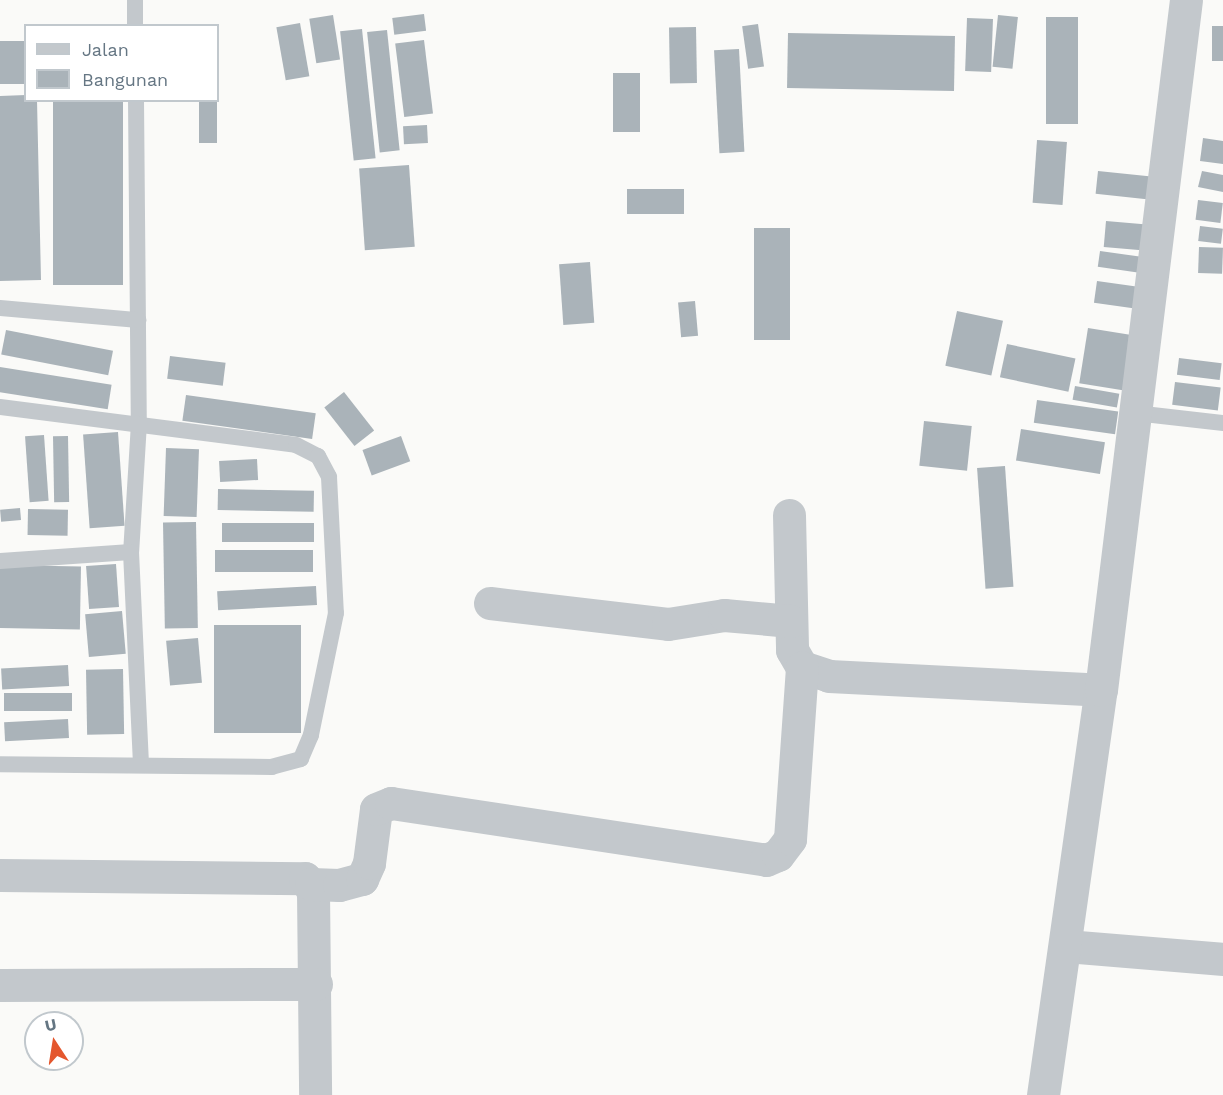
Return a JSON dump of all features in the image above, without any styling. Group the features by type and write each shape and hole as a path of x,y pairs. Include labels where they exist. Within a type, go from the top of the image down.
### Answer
{"street":[{"path":"1043,1095 1101,690 1186,0"},
{"path":"311,884 339,885 362,879 369,863 376,809 391,803 766,861 778,855 790,839 802,667 792,650 789,515"},
{"path":"490,603 668,624 724,615 791,621"},
{"path":"802,667 829,676 1101,690"},
{"path":"0,875 305,878 311,884 316,984 315,1095"},
{"path":"1066,946 1223,959"},
{"path":"0,985 316,984"}],"lane":[{"path":"135,0 135,24"},
{"path":"136,102 139,423 131,552 141,765"},
{"path":"0,308 138,320"},
{"path":"0,407 139,423 296,446 318,456 329,477 336,613 311,735 301,759 272,767 0,764"},
{"path":"1135,413 1223,423"},
{"path":"0,561 131,552"}],"building":[{"path":"424,14 426,31 394,35 392,18"},
{"path":"333,15 340,59 316,63 309,19"},
{"path":"998,15 1018,17 1012,69 993,67"},
{"path":"1046,17 1078,17 1078,124 1046,124"},
{"path":"967,18 993,19 991,72 965,71"},
{"path":"300,23 309,76 286,80 276,27"},
{"path":"758,24 764,67 748,69 742,26"},
{"path":"1212,26 1223,26 1223,61 1212,61"},
{"path":"669,27 696,27 697,83 670,83"},
{"path":"362,29 376,158 354,161 340,31"},
{"path":"387,30 400,150 380,152 367,32"},
{"path":"788,33 955,36 954,91 787,88"},
{"path":"424,40 433,113 404,117 395,44"},
{"path":"0,41 24,41 24,84 0,84"},
{"path":"739,49 744,152 719,153 714,50"},
{"path":"613,73 640,73 640,132 613,132"},
{"path":"24,95 24,102 37,102 41,280 0,281 0,96"},
{"path":"53,102 123,102 123,285 53,285"},
{"path":"199,102 217,102 217,143 199,143"},
{"path":"427,125 428,143 404,144 403,126"},
{"path":"1203,138 1223,141 1223,164 1200,161"},
{"path":"1037,140 1067,142 1063,205 1033,203"},
{"path":"409,165 415,247 365,250 359,168"},
{"path":"1098,171 1154,177 1151,200 1096,194"},
{"path":"1202,171 1223,175 1223,192 1198,187"},
{"path":"627,189 684,189 684,214 627,214"},
{"path":"1198,200 1223,203 1220,223 1196,220"},
{"path":"1106,221 1144,224 1142,250 1104,247"},
{"path":"1200,226 1223,229 1221,244 1198,241"},
{"path":"754,228 790,228 790,340 754,340"},
{"path":"1199,247 1223,248 1222,274 1198,273"},
{"path":"1100,251 1149,258 1146,274 1098,267"},
{"path":"590,262 594,323 563,325 559,264"},
{"path":"1097,281 1142,287 1139,309 1094,303"},
{"path":"695,301 698,336 681,337 678,302"},
{"path":"957,311 1003,321 991,376 945,366"},
{"path":"1088,328 1131,335 1123,390 1079,383"},
{"path":"6,330 113,351 108,375 1,355"},
{"path":"1007,344 1075,359 1068,392 1000,377"},
{"path":"170,356 226,363 223,386 167,379"},
{"path":"1179,358 1222,363 1220,380 1177,375"},
{"path":"0,367 112,385 108,409 0,392"},
{"path":"1175,382 1221,388 1218,410 1172,405"},
{"path":"1075,386 1119,394 1117,408 1073,400"},
{"path":"344,392 374,431 354,446 324,407"},
{"path":"186,395 316,413 312,439 182,421"},
{"path":"1037,400 1118,411 1115,434 1034,423"},
{"path":"924,421 972,426 967,471 919,466"},
{"path":"1021,429 1105,442 1100,474 1016,461"},
{"path":"118,432 125,526 90,528 83,434"},
{"path":"44,435 49,501 30,502 25,436"},
{"path":"53,436 68,436 69,502 54,502"},
{"path":"401,436 410,461 372,475 362,450"},
{"path":"166,448 199,449 197,517 164,516"},
{"path":"257,459 258,480 220,482 219,461"},
{"path":"1005,466 1013,587 986,589 977,468"},
{"path":"218,489 314,491 314,512 218,510"},
{"path":"20,508 21,520 1,522 0,510"},
{"path":"28,509 68,510 68,536 28,535"},
{"path":"196,522 198,628 165,629 163,523"},
{"path":"222,523 314,523 314,542 222,542"},
{"path":"215,550 313,550 313,572 215,572"},
{"path":"116,564 119,607 89,609 86,566"},
{"path":"0,565 81,566 80,629 0,628"},
{"path":"316,586 317,605 218,610 217,591"},
{"path":"122,611 126,654 89,657 85,614"},
{"path":"214,625 301,625 301,733 214,733"},
{"path":"198,638 202,683 170,686 166,641"},
{"path":"68,665 69,686 2,689 1,669"},
{"path":"123,669 124,734 87,735 86,670"},
{"path":"4,693 72,693 72,711 4,711"},
{"path":"68,719 69,738 5,741 4,722"}]}
